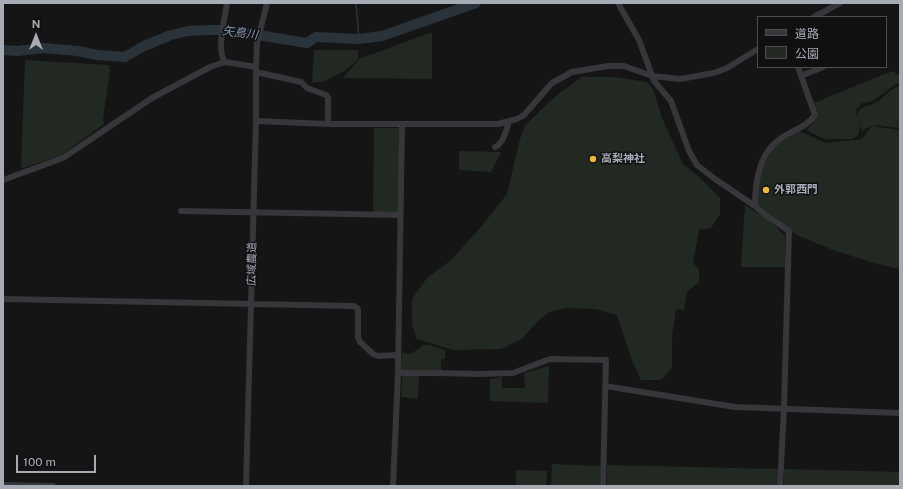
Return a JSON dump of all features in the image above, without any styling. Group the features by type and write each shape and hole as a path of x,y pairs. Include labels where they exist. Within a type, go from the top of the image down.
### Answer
{"street":[{"path":"225,62 221,48 227,3"},
{"name":"広域農道","path":"246,486 257,43 267,3"},
{"path":"618,3 639,40 654,81 671,102 689,150 697,165 789,231 784,408 780,486"},
{"path":"816,16 840,3"},
{"path":"256,121 402,125 498,124 517,120 552,83 572,72 608,66 624,66 652,76 680,79 714,73 727,68 757,50"},
{"path":"3,180 64,158 152,98 210,66 225,62 301,82 307,88 326,95 328,97 328,124"},
{"path":"755,206 755,193 765,154 780,139 810,122 815,115 798,68"},
{"path":"801,76 821,68"},
{"path":"495,147 499,145 503,139 509,121"},
{"path":"393,486 398,374 402,125"},
{"path":"181,211 401,215"},
{"path":"3,299 354,306 358,310 358,336 360,342 373,354 378,356 398,355"},
{"path":"398,374 513,373 550,359 606,360 603,486"},
{"path":"605,386 735,407 900,413"},
{"path":"3,485 53,486"}],"green space":[{"path":"432,32 432,79 343,78 359,59"},
{"path":"314,50 358,50 358,59 343,72 323,82 312,82"},
{"path":"25,60 109,65 110,71 103,119 104,124 60,156 23,168 21,166"},
{"path":"892,71 900,76 900,84 896,84 873,101 862,103 856,110 860,127 858,135 853,139 824,139 806,130 815,118 816,112 814,103"},
{"path":"582,77 614,77 647,82 654,91 662,118 683,164 698,176 720,198 720,214 711,228 699,230 693,263 699,269 699,282 687,292 684,310 676,309 672,337 672,368 661,380 641,380 633,363 617,315 596,309 566,308 549,312 537,322 522,339 501,349 453,350 417,339 412,325 412,299 427,278 451,260 481,227 507,194 520,139 525,125 557,95"},
{"path":"899,86 900,128 875,125 865,129 862,132 858,112 861,109 875,103 892,89"},
{"path":"872,126 900,130 900,269 874,263 833,250 799,236 755,206 759,174 776,142 797,130 826,143 862,139"},
{"path":"374,128 400,128 399,214 373,213"},
{"path":"459,151 501,152 491,172 459,170"},
{"path":"745,205 771,222 785,236 785,267 741,267"},
{"path":"423,345 429,345 445,350 445,359 441,359 441,370 401,370 402,353 411,354"},
{"path":"549,366 548,403 490,401 490,379 502,377 502,388 525,388 524,373"},
{"path":"402,376 419,376 418,399 401,397"},
{"path":"552,464 601,466 600,486 551,486"},
{"path":"607,465 778,469 777,486 607,486"},
{"path":"784,469 900,472 900,486 784,486"},
{"path":"516,470 547,471 546,486 516,486"}],"waterway":[{"path":"356,3 359,39"},
{"name":"矢島川","path":"3,50 17,51 43,48 125,57 144,46 171,35 188,31 210,30 227,30 307,43 316,37 359,39 382,36 476,3"}],"place":[{"name":"高梨神社","path":"593,159"},
{"name":"外郭西門","path":"766,190"}]}
